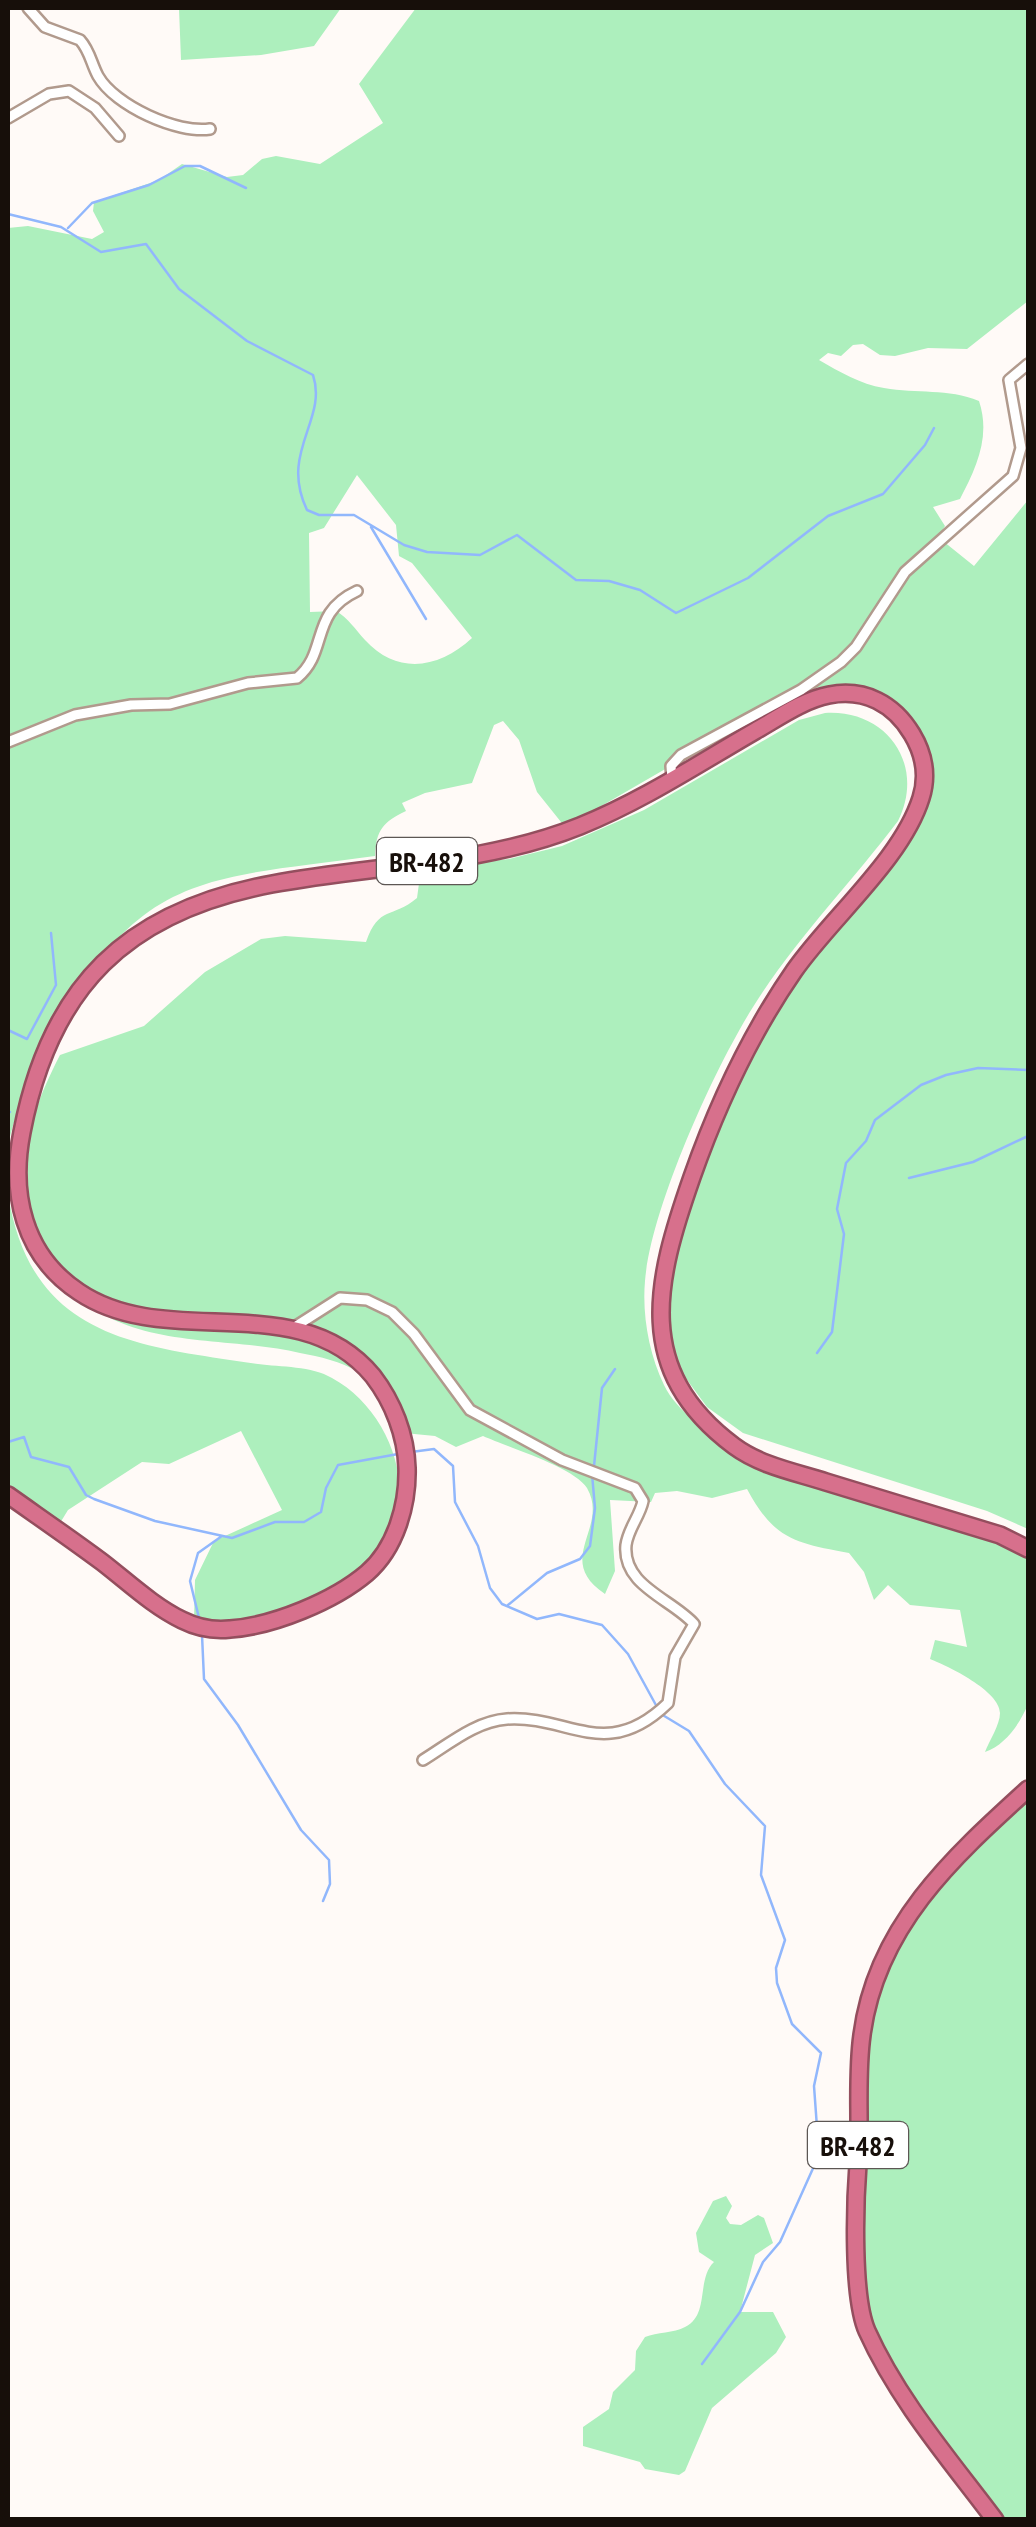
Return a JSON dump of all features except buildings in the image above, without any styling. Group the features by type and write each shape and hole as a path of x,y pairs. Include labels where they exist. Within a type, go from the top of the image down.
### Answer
{"highway":[{"name":"BR-482","path":"8,1494 166,1610 210,1630 248,1628 304,1607 353,1582 379,1559 399,1521 407,1480 406,1448 384,1392 358,1360 326,1338 293,1328 122,1312 78,1292 42,1256 20,1208 15,1166 29,1098 74,993 136,930 214,896 524,844 578,826 672,779 810,701 847,693 869,696 891,708 910,729 925,768 923,792 906,829 791,976 748,1041 723,1092 660,1278 662,1333 673,1372 704,1418 752,1458 1000,1536 1028,1549"},
{"name":"BR-482","path":"996,2520 916,2416 865,2328 856,2244 857,2088 866,2012 900,1923 944,1868 1028,1789"}],"street":[{"path":"28,8 45,27 80,40 100,78 134,106 182,130 210,129"},
{"path":"8,118 49,94 69,90 95,108 120,136"},
{"path":"672,779 671,766 681,755 801,690 841,662 856,648 913,563 1013,476 1021,448 1010,380 1028,364"},
{"path":"8,742 75,715 132,705 170,704 248,683 297,678 311,660 323,620 339,599 357,591"},
{"path":"293,1328 340,1298 367,1300 392,1312 414,1334 470,1410 562,1460 634,1488 643,1501 626,1545 628,1565 646,1589 694,1624 675,1656 668,1703 643,1720 595,1736 506,1719 476,1727 423,1760"}],"green space":[{"path":"179,8 341,8 314,46 261,55 181,60"},
{"path":"416,8 1028,8 1028,301 967,349 928,348 895,356 880,355 863,344 853,345 841,356 828,353 819,360 875,386 956,394 979,401 982,440 971,476 960,499 933,507 945,526 938,537 974,566 1028,500 1028,1529 987,1511 743,1433 707,1407 679,1369 667,1341 661,1278 742,1050 826,942 930,783 892,708 823,690 795,694 565,827 537,792 519,740 503,721 494,725 472,783 425,793 402,803 406,811 382,828 375,856 223,879 184,892 149,912 116,940 86,980 55,1034 27,1089 8,1147 8,228 28,226 92,239 104,232 93,211 94,202 159,180 182,164 227,177 243,175 262,159 276,156 320,164 383,123 359,84","holes":["357,475 396,525 399,556 412,563 472,638 433,661 419,664 391,659 336,611 310,612 309,533 324,528"]},
{"path":"825,713 866,720 895,744 904,761 905,800 898,821 769,982 721,1066 687,1140 659,1216 645,1281 648,1334 659,1373 676,1404 730,1445 1028,1546 1028,1704 1011,1733 985,1752 998,1723 998,1705 972,1680 930,1659 935,1640 967,1647 960,1610 910,1605 888,1585 874,1600 864,1572 849,1553 788,1536 767,1519 747,1489 712,1498 677,1491 655,1493 651,1502 610,1500 615,1571 605,1594 590,1581 583,1568 592,1503 580,1480 555,1465 483,1436 456,1447 435,1436 404,1433 372,1385 358,1372 337,1362 270,1348 179,1338 120,1323 94,1309 66,1284 31,1220 25,1196 26,1148 39,1100 60,1055 144,1026 205,972 261,939 285,936 366,942 381,917 417,898 421,869 509,859 562,846 644,810 799,720"},
{"path":"8,1194 20,1242 40,1280 66,1307 97,1327 172,1350 315,1371 352,1392 369,1409 393,1453 400,1501 385,1548 370,1566 352,1580 267,1616 227,1623 194,1621 195,1580 214,1541 282,1510 241,1431 169,1464 142,1462 68,1510 57,1528 8,1496"},
{"path":"1028,1792 1028,2519 1003,2519 894,2376 867,2312 861,2250 867,2033 886,1962 953,1863"},
{"path":"726,2196 732,2206 726,2218 730,2224 741,2225 758,2215 764,2218 773,2243 755,2255 740,2312 773,2312 786,2337 776,2353 712,2408 685,2471 679,2475 645,2469 640,2462 583,2446 583,2427 609,2409 613,2392 635,2370 636,2351 645,2337 681,2329 698,2314 705,2278 714,2262 699,2252 696,2233 713,2201"}],"waterway":[{"path":"68,228 92,203 149,185 185,166 200,166 246,188"},
{"path":"8,214 61,227 101,252 146,244 179,289 247,341 313,375 314,407 298,471 307,510 319,515 354,515 404,545 427,552 480,555 517,535 576,580 609,581 640,590 676,613 748,578 828,516 883,494 925,445 934,428"},
{"path":"371,527 426,619"},
{"path":"8,1030 27,1039 56,985 51,933"},
{"path":"817,1353 832,1332 844,1234 837,1209 846,1163 866,1141 875,1120 921,1085 946,1075 978,1068 1028,1070"},
{"path":"909,1178 973,1162 1028,1136"},
{"path":"594,1466 602,1388 615,1369"},
{"path":"8,1442 24,1437 31,1457 69,1467 86,1495 94,1499 155,1521 232,1538 275,1522 304,1522 321,1512 326,1488 338,1465 398,1454"},
{"path":"411,1452 434,1449 453,1466 455,1502 478,1546 490,1588 502,1604 537,1619 559,1614 602,1625 628,1654 657,1707"},
{"path":"508,1605 547,1573 580,1559 590,1546 595,1508 592,1474"},
{"path":"200,1622 190,1581 198,1553 222,1536"},
{"path":"202,1635 204,1679 238,1725 301,1830 329,1860 330,1884 323,1901"},
{"path":"661,1714 689,1731 725,1784 765,1826 761,1875 785,1940 776,1968 777,1983 792,2024 821,2053 814,2086 819,2155 780,2242 763,2262 740,2312 702,2364"}]}
